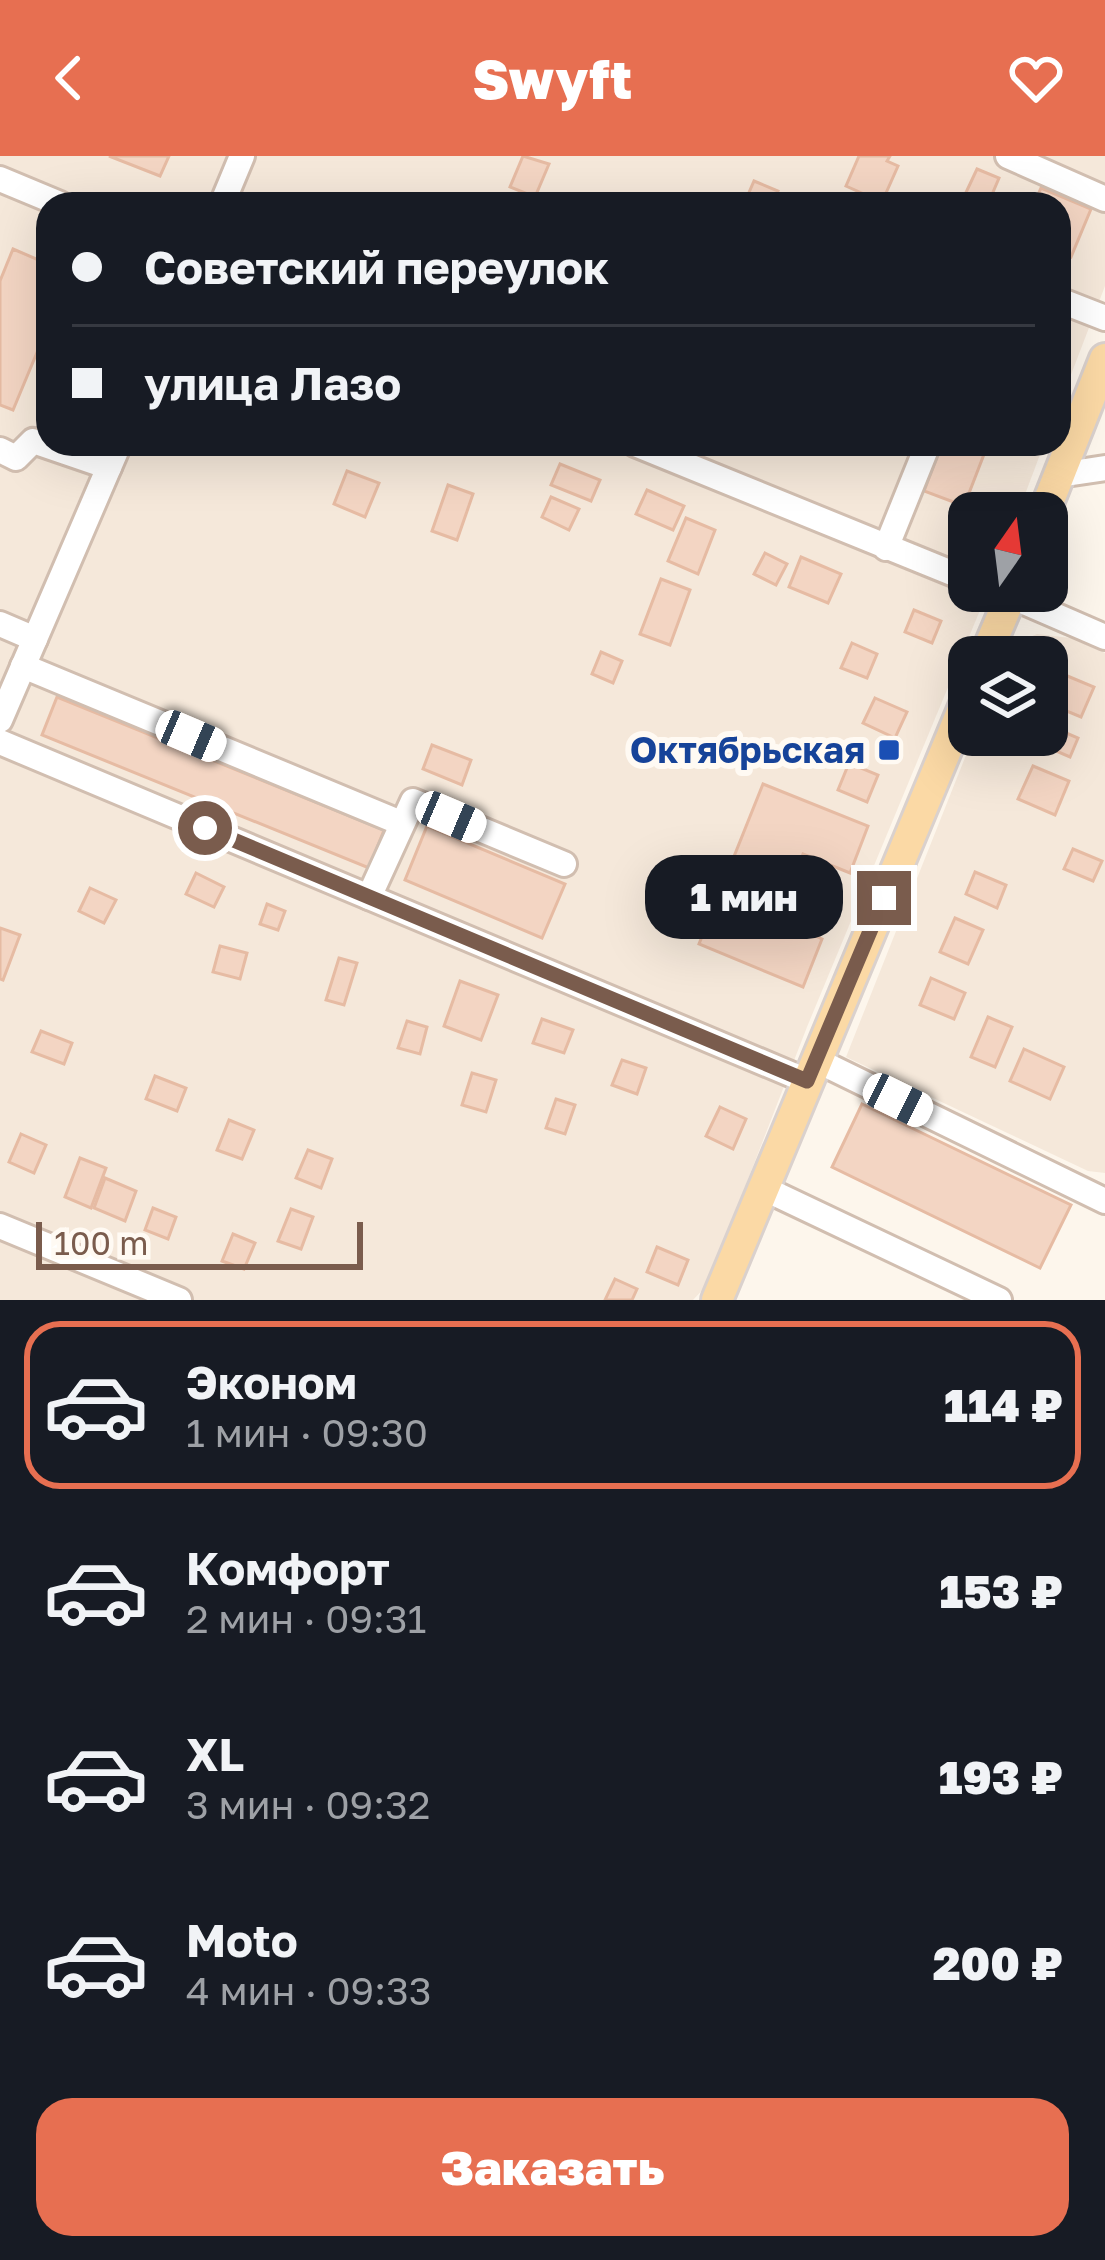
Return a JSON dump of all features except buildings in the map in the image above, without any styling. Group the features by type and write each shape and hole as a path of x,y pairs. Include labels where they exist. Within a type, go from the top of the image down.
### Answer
{"main road":[{"path":"1071,445 1105,359"},
{"path":"1052,492 1067,456"},
{"path":"718,1300 948,745"}],"street":[{"path":"227,192 242,156"},
{"path":"1008,156 1105,199"},
{"path":"0,178 36,194"},
{"path":"1071,305 1105,318"},
{"path":"0,450 16,458 36,442"},
{"path":"0,720 114,456"},
{"path":"664,456 948,572"},
{"path":"886,548 923,456"},
{"path":"1059,475 1105,468"},
{"path":"1051,612 1105,637"},
{"path":"0,624 35,639"},
{"path":"23,666 401,823"},
{"path":"0,742 369,897 811,1070 1105,1201"},
{"path":"369,897 413,801 564,864"},
{"path":"763,1188 999,1300"},
{"path":"2,1232 179,1300"}],"shaded area":[{"path":"0,156 1105,156 1105,286 1071,375 1071,192 36,192 36,456 1039,456 1026,492 948,492 948,612 979,612 969,636 948,636 948,687 807,1027 707,1285 693,1300 0,1300"},
{"path":"1068,638 1105,653 1105,1173 1088,1171 846,1057 966,756 1068,756"}],"place":[{"name":"Октябрьская","path":"889,750"}],"route":[{"path":"205,828 807,1081 884,898"}]}
